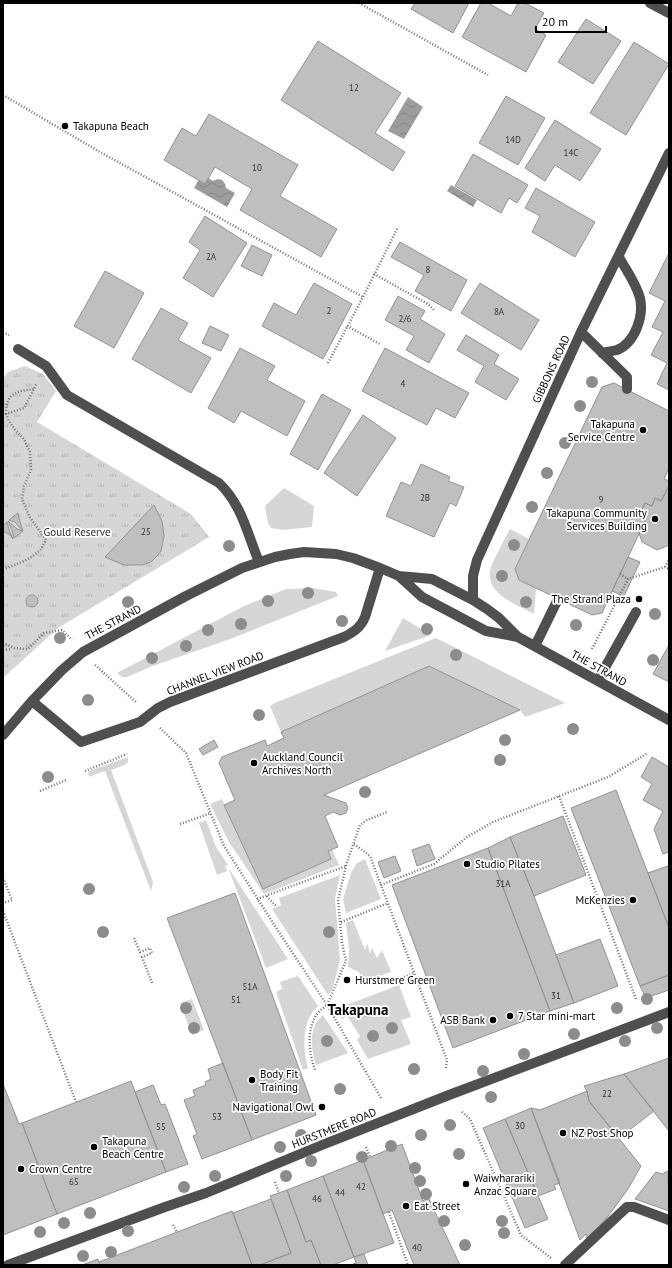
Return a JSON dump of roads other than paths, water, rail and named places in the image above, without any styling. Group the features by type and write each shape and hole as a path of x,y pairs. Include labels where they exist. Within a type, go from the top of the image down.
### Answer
{"street":[{"path":"650,3 669,13"},
{"name":"GIBBONS ROAD","path":"473,600 473,576 476,560 581,332 669,153"},
{"path":"602,353 618,349 627,343 635,331 640,317 640,300 638,294 634,283 619,257"},
{"path":"581,332 627,378 627,389"},
{"path":"18,349 46,366 67,395 219,483 233,499 239,509 258,562"},
{"name":"THE STRAND","path":"3,735 62,670 83,652 186,596 242,568 285,555 304,552 336,554 353,558 399,576 432,579 473,600 499,618 518,637 669,720"},
{"name":"CHANNEL VIEW ROAD","path":"32,702 81,742 140,722 158,708 170,702 344,637 356,631 365,617 380,568"},
{"name":"THE STRAND","path":"399,576 422,597 486,631 518,637"},
{"path":"535,646 558,598"},
{"path":"598,680 636,612"},
{"name":"HURSTMERE ROAD","path":"8,1265 206,1193 322,1145 462,1090 669,1012"},
{"path":"561,1264 577,1254 627,1207 634,1207 669,1220"}],"water":[{"path":"408,97 423,107 404,139 388,131"},
{"path":"202,174 213,181 218,179 222,180 225,183 226,188 235,193 227,207 194,188"},
{"path":"451,185 477,200 473,207 447,191"}],"place":[{"name":"Takapuna Beach","path":"65,126"},
{"name":"Takapuna Service Centre","path":"643,430"},
{"name":"Takapuna Community Services Building","path":"655,519"},
{"name":"The Strand Plaza","path":"639,599"},
{"name":"Auckland Council Archives North","path":"254,763"},
{"name":"Studio Pilates","path":"467,864"},
{"name":"McKenzies","path":"633,900"},
{"name":"Hurstmere Green","path":"347,980"},
{"name":"7 Star mini-mart","path":"510,1016"},
{"name":"ASB Bank","path":"493,1020"},
{"name":"Body Fit Training","path":"252,1080"},
{"name":"Navigational Owl","path":"322,1107"},
{"name":"NZ Post Shop","path":"563,1133"},
{"name":"Takapuna Beach Centre","path":"94,1147"},
{"name":"Crown Centre","path":"21,1169"},
{"name":"Waiwharariki Anzac Square","path":"466,1184"},
{"name":"Eat Street","path":"406,1206"}],"district":[{"name":"Takapuna","path":"358,1010"}],"park label":[{"name":"Gould Reserve","path":"77,532"}]}
